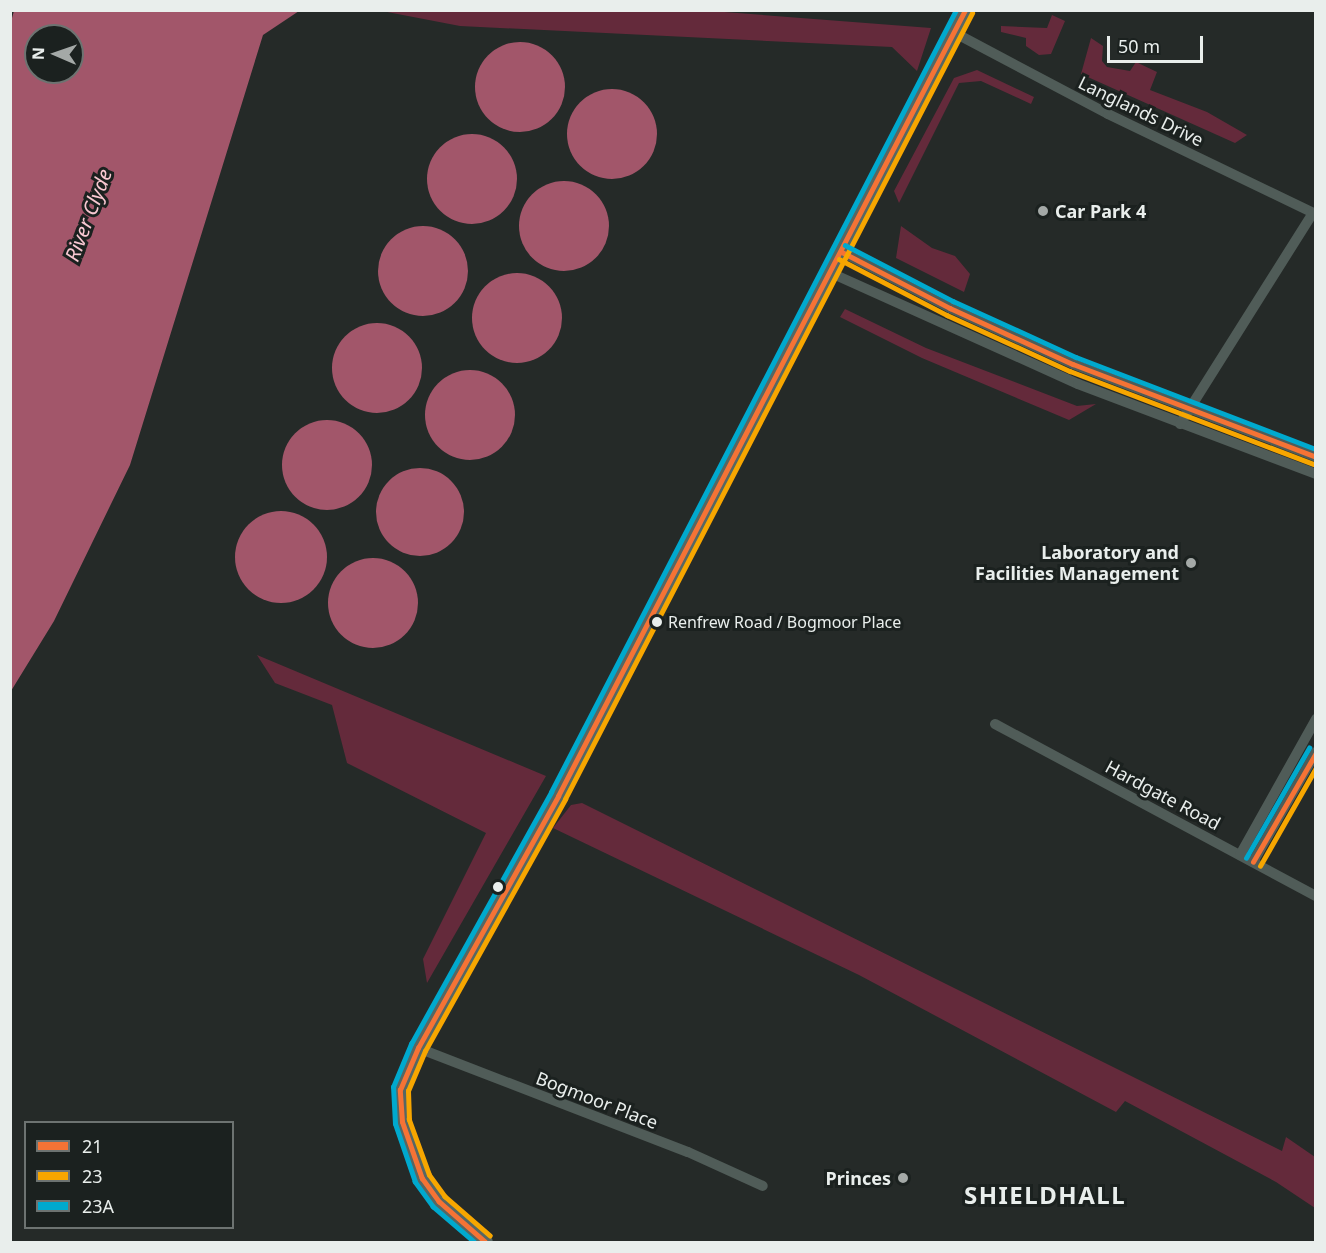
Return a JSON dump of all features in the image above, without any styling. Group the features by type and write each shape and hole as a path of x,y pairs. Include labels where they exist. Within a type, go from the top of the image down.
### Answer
{"street":[{"path":"485,1242 439,1202 410,1153 402,1122 400,1090 418,1048 558,795 842,252 965,10"},
{"name":"Langlands Drive","path":"955,33 1081,100 1314,214"},
{"path":"1180,424 1188,408 1314,214"},
{"path":"842,252 1073,364 1316,457"},
{"path":"831,273 1078,384 1316,474"},
{"path":"1240,855 1316,719"},
{"name":"Hardgate Road","path":"995,724 1316,896"},
{"path":"1253,862 1316,752"},
{"name":"Bogmoor Place","path":"418,1048 688,1152 763,1186"}],"shaded area":[{"path":"382,11 711,11 931,28 917,71 892,47 460,26"},
{"path":"1052,15 1065,21 1051,54 1039,55 1026,46 1026,38 1001,32 1001,26 1047,28"},
{"path":"1091,38 1103,46 1102,61 1107,67 1130,71 1136,62 1157,72 1150,90 1207,112 1247,135 1235,143 1081,74"},
{"path":"977,70 1034,97 1031,104 981,81 959,83 899,203 894,191 954,78"},
{"path":"901,226 932,248 955,256 970,274 964,292 896,258"},
{"path":"845,309 926,348 1077,406 1096,404 1069,420 922,358 840,317"},
{"path":"257,655 546,776 427,983 423,959 486,833 347,763 332,705 275,683"},
{"path":"582,803 1282,1151 1286,1137 1315,1157 1315,1208 1276,1182 1125,1101 1116,1112 859,975 553,828 571,805"}],"water":[{"name":"River Clyde","path":"14,11 299,11 263,35 130,465 54,621 11,691 10,25"},
{"path":"520,42 537,45 552,55 562,70 565,87 562,104 552,119 537,129 520,132 503,129 488,119 478,104 475,87 478,70 488,55 503,45"},
{"path":"603,89 621,89 637,96 650,109 657,125 657,143 650,159 637,172 621,179 603,179 587,172 574,159 567,143 567,125 574,109 587,96"},
{"path":"472,134 489,137 504,147 514,162 517,179 514,196 504,211 489,221 472,224 455,221 440,211 430,196 427,179 430,162 440,147 455,137"},
{"path":"564,181 581,184 596,194 606,209 609,226 606,243 596,258 581,268 564,271 547,268 532,258 522,243 519,226 522,209 532,194 547,184"},
{"path":"423,226 440,229 455,239 465,254 468,271 465,288 455,303 440,313 423,316 406,313 391,303 381,288 378,271 381,254 391,239 406,229"},
{"path":"517,273 534,276 549,286 559,301 562,318 559,335 549,350 534,360 517,363 500,360 485,350 475,335 472,318 475,301 485,286 500,276"},
{"path":"377,323 394,326 409,336 419,351 422,368 419,385 409,400 394,410 377,413 360,410 345,400 335,385 332,368 335,351 345,336 360,326"},
{"path":"470,370 487,374 502,383 511,398 515,415 511,432 502,447 487,456 470,460 453,456 438,447 429,432 425,415 429,398 438,383 453,374"},
{"path":"327,420 344,423 359,433 369,448 372,465 369,482 359,497 344,507 327,510 310,507 295,497 285,482 282,465 285,448 295,433 310,423"},
{"path":"420,468 445,475 457,487 464,512 457,537 445,549 420,556 395,549 383,537 376,512 383,487 395,475"},
{"path":"281,511 298,515 313,525 323,540 327,557 323,574 313,589 298,599 281,603 264,599 249,589 239,574 235,557 239,540 249,525 264,515"},
{"path":"373,558 390,561 405,571 415,586 418,603 415,620 405,635 390,645 373,648 356,645 341,635 331,620 328,603 331,586 341,571 356,561"}],"transit line":[{"name":"23A","path":"474,1242 433,1207 415,1182 395,1124 393,1087 411,1044 551,792 956,10"},
{"name":"21","path":"485,1242 439,1202 422,1179 402,1122 400,1090 418,1048 558,796 965,10"},
{"name":"23","path":"490,1236 445,1197 429,1175 409,1120 408,1091 425,1051 565,799 972,13"},
{"name":"23A","path":"845,245 953,301 1076,357 1316,449"},
{"name":"21","path":"842,252 950,308 1073,364 1316,457"},
{"name":"23","path":"839,259 947,315 1070,371 1313,464"},
{"name":"23A","path":"1246,858 1309,748"},
{"name":"21","path":"1253,862 1316,753"},
{"name":"23","path":"1260,866 1316,768"}],"place":[{"name":"Car Park 4","path":"1043,211"},
{"name":"Laboratory and Facilities Management","path":"1191,563"},
{"name":"Renfrew Road / Bogmoor Place","path":"657,622"},
{"name":"Princes","path":"903,1178"}],"district":[{"name":"SHIELDHALL","path":"1045,1195"}]}
